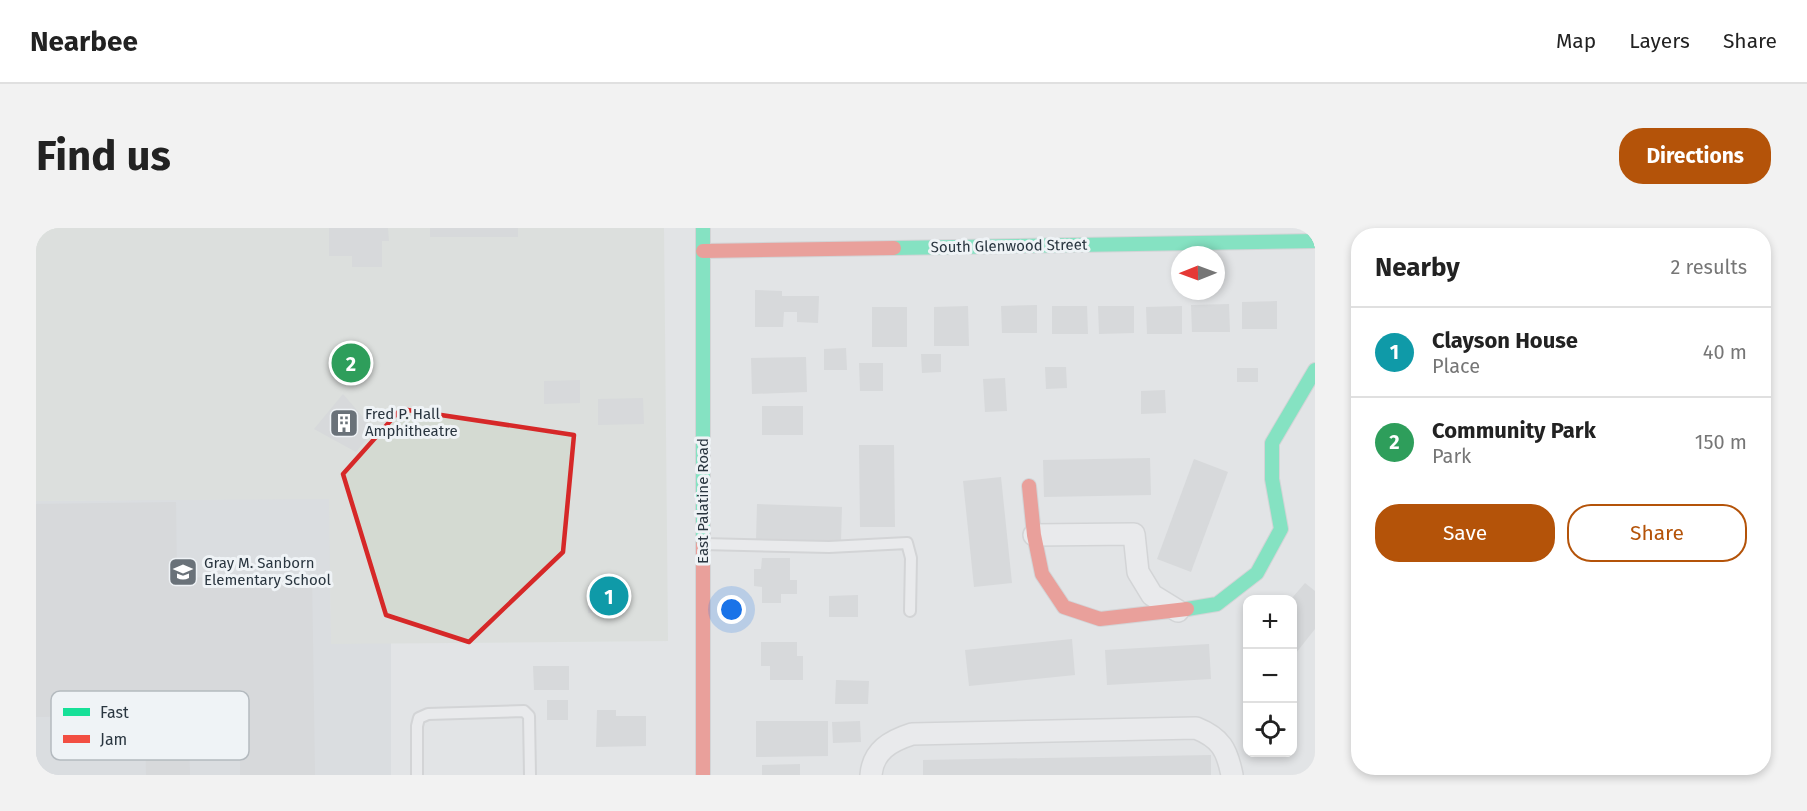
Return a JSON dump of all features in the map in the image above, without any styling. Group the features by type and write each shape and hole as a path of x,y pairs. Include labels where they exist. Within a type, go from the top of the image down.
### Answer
{"street":[{"name":"East Palatine Road","path":"703,228 703,775"},
{"name":"South Glenwood Street","path":"703,251 1315,242"},
{"path":"1029,486 1034,535 1042,574 1064,607 1100,619 1178,611 1217,604 1257,573 1281,529 1272,479 1272,443 1315,370"},
{"path":"1034,535 1134,534 1138,572 1152,595 1178,611"},
{"path":"871,775 872,764 883,748 896,739 912,734 1196,728 1212,735 1228,755 1232,775"}],"lane":[{"path":"703,544 829,547 907,543 911,558 910,611"},
{"path":"417,775 419,718 428,714 524,711 530,716 530,775"}],"highlighted area":[{"path":"401,409 574,435 563,552 469,642 386,615 343,474"}],"shaded area":[{"path":"36,228 664,228 668,641 331,644 329,499 36,501"},
{"name":"Gray M. Sanborn Elementary School","path":"330,498 331,643 391,643 391,775 36,775 36,501"}],"building":[{"path":"329,228 388,228 389,241 382,241 382,267 352,267 352,256 329,256"},
{"path":"430,228 518,228 518,237 430,237"},
{"path":"755,290 782,291 782,296 819,296 818,323 797,322 797,312 784,312 783,327 755,327"},
{"path":"1277,301 1277,329 1242,329 1242,302"},
{"path":"1229,304 1230,332 1192,332 1191,305"},
{"path":"1037,305 1037,333 1002,333 1001,306"},
{"path":"968,306 969,346 934,346 934,307"},
{"path":"1052,306 1087,306 1088,334 1052,334"},
{"path":"1098,306 1134,306 1134,333 1099,334"},
{"path":"1182,306 1182,334 1147,334 1146,307"},
{"path":"872,307 907,307 907,347 872,347"},
{"path":"846,348 847,370 824,370 824,349"},
{"path":"921,354 941,354 941,372 922,373"},
{"path":"806,357 807,392 752,394 751,358"},
{"path":"859,363 883,363 883,391 860,391"},
{"path":"1045,367 1066,367 1067,388 1046,389"},
{"path":"1237,368 1258,368 1258,382 1237,382"},
{"path":"1005,378 1007,411 985,412 983,379"},
{"path":"580,380 580,403 544,404 544,381"},
{"path":"1165,390 1166,413 1141,414 1141,391"},
{"name":"Fred P. Hall Amphitheatre","path":"343,394 374,430 356,452 314,429"},
{"path":"643,398 644,424 598,425 598,399"},
{"path":"762,406 803,406 803,435 762,435"},
{"path":"859,445 894,445 895,527 860,527"},
{"path":"1150,458 1151,495 1044,497 1043,460"},
{"path":"1194,459 1228,472 1191,572 1157,559"},
{"path":"1001,477 1012,583 974,587 963,481"},
{"path":"176,502 177,578 312,575 315,775 240,775 240,760 249,760 249,691 51,691 51,717 36,717 36,504"},
{"path":"757,504 842,507 841,541 756,540"},
{"path":"762,558 790,558 790,580 797,580 797,594 781,594 781,603 762,603 762,587 754,586 754,569 761,569"},
{"path":"1305,583 1315,591 1315,629 1297,652 1297,595 1295,595"},
{"path":"588,585 630,585 630,607 612,607 612,613 588,613"},
{"path":"858,595 858,617 829,617 829,596"},
{"path":"1072,639 1075,675 969,686 965,650"},
{"path":"761,642 797,642 797,656 803,656 803,680 770,680 770,666 761,666"},
{"path":"1209,644 1211,679 1107,685 1105,650"},
{"path":"533,666 569,666 569,690 534,690"},
{"path":"836,680 869,681 868,704 835,704"},
{"path":"547,700 568,700 568,720 547,720"},
{"path":"597,710 616,710 616,716 646,716 646,746 596,747"},
{"path":"756,721 828,721 828,756 756,757"},
{"path":"860,721 861,742 833,743 832,722"},
{"path":"1211,755 1211,775 923,775 923,760"},
{"path":"146,760 190,760 190,775 146,775"},
{"path":"800,764 800,775 762,775 762,765"}],"railway":[{"path":"1309,775 1315,765"}],"traffic: fast":[{"path":"703,228 703,544"},
{"path":"894,248 1315,241"},
{"path":"1187,609 1217,604 1257,573 1281,529 1272,479 1272,443 1315,370"}],"traffic: jam":[{"path":"703,251 894,248"},
{"path":"1029,486 1034,535 1042,574 1064,607 1100,619 1187,609"},
{"path":"703,544 703,775"}],"place":[{"name":"Community Park","path":"351,363"},
{"name":"Fred P. Hall Amphitheatre","path":"344,423"},
{"name":"Gray M. Sanborn Elementary School","path":"183,572"},
{"name":"Clayson House","path":"609,596"}]}
